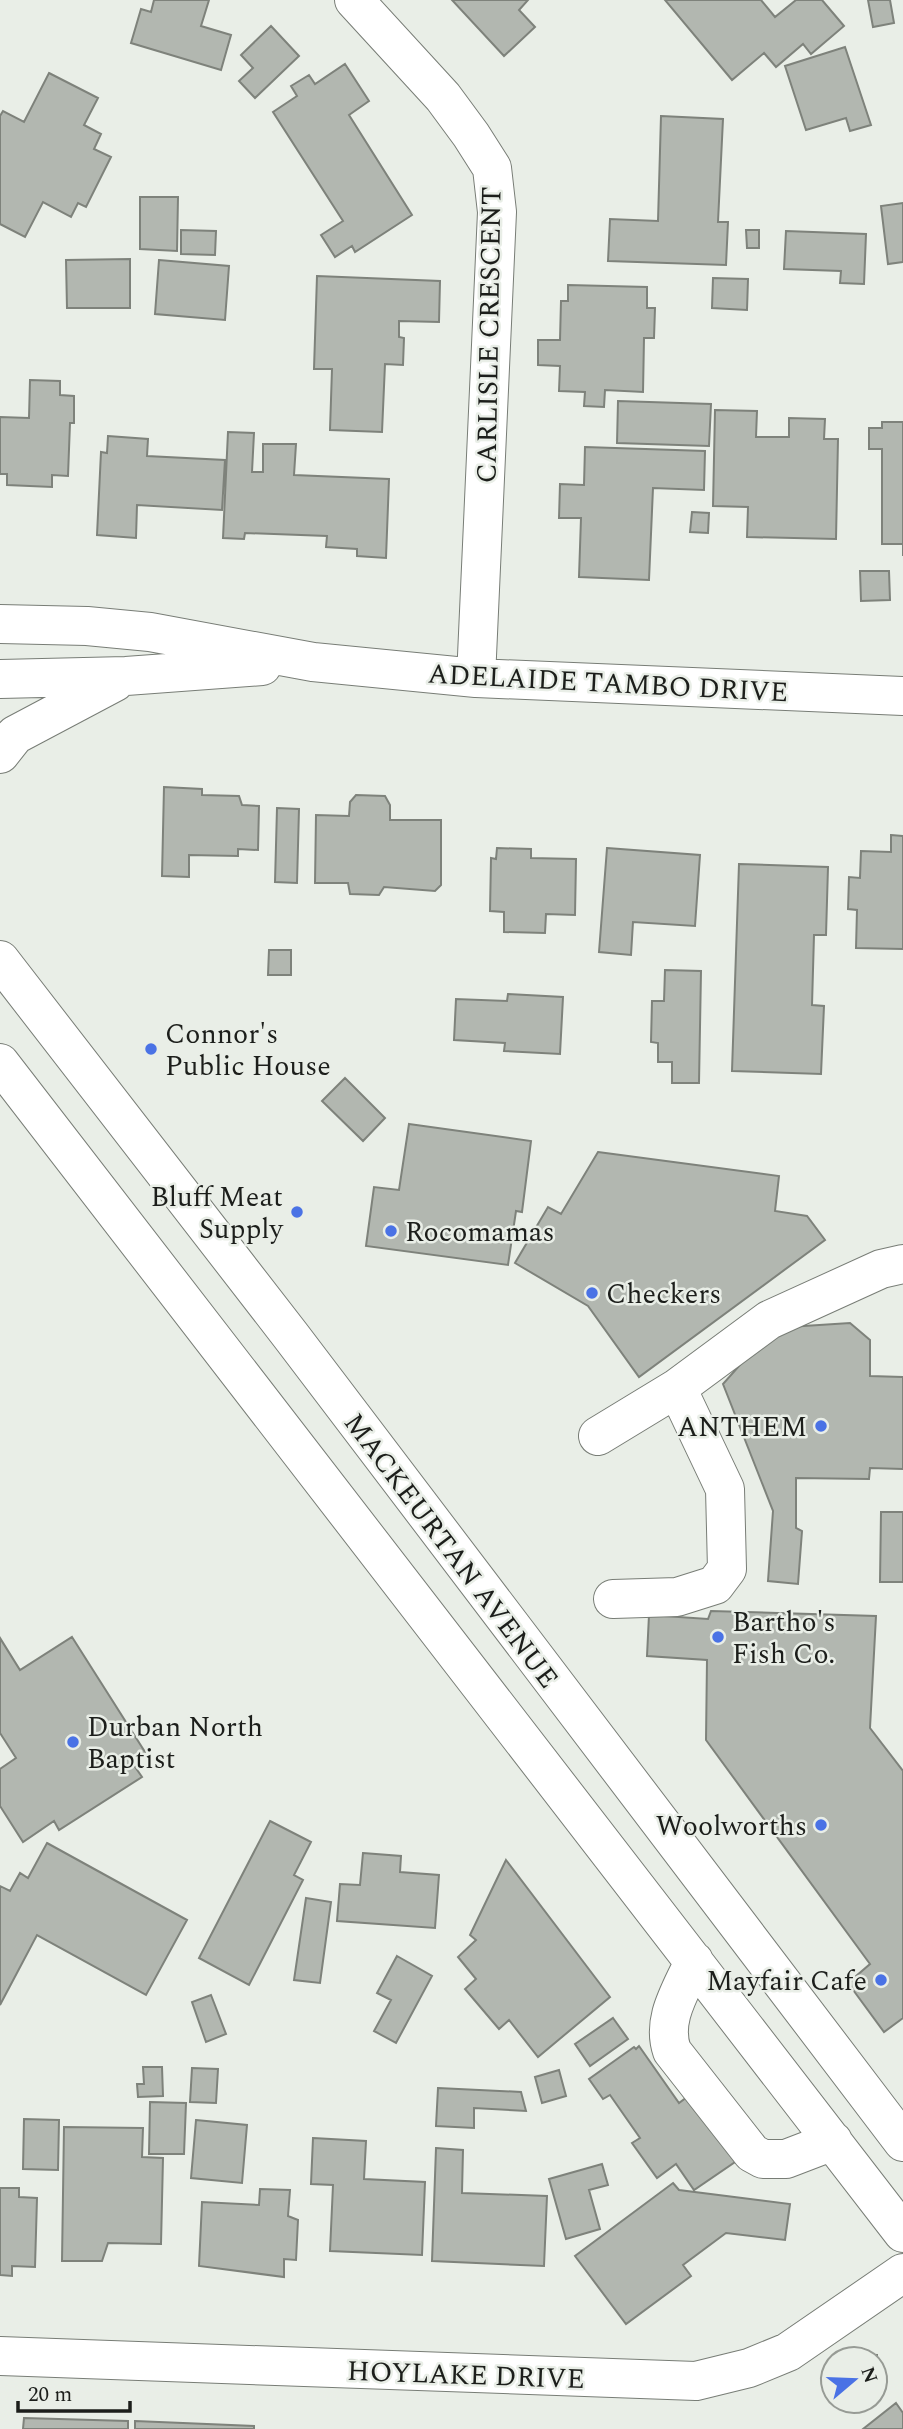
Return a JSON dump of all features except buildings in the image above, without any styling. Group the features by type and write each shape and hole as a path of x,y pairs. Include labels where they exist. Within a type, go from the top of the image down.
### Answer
{"street":[{"name":"CARLISLE CRESCENT","path":"354,0 443,97 492,168 497,212 476,678"},
{"name":"ADELAIDE TAMBO DRIVE","path":"0,624 87,626 150,632 313,662 476,678 903,696"},
{"name":"ADELAIDE TAMBO DRIVE","path":"0,680 126,676 313,662"},
{"path":"0,754 15,735 126,676"},
{"name":"MACKEURTAN AVENUE","path":"2,958 143,1148 284,1327 903,2142"},
{"name":"MACKEURTAN AVENUE","path":"0,1063 903,2233"},
{"path":"92,1182 143,1148"},
{"path":"598,1436 677,1388 769,1320 881,1269 903,1264"},
{"path":"612,1600 677,1597 715,1585 727,1569 724,1489 677,1388"},
{"path":"694,1961 673,2006 666,2034 672,2051 743,2146 763,2158 775,2161 833,2141"},
{"name":"HOYLAKE DRIVE","path":"0,2356 696,2381 750,2368 788,2352 903,2273"}],"place":[{"name":"Connor's Public House","path":"151,1049"},
{"name":"Bluff Meat Supply","path":"297,1212"},
{"name":"Rocomamas","path":"391,1231"},
{"name":"Checkers","path":"592,1293"},
{"name":"ANTHEM","path":"821,1426"},
{"name":"Bartho's Fish Co.","path":"718,1637"},
{"name":"Durban North Baptist","path":"73,1742"},
{"name":"Woolworths","path":"821,1825"},
{"name":"Mayfair Cafe","path":"881,1980"}]}
